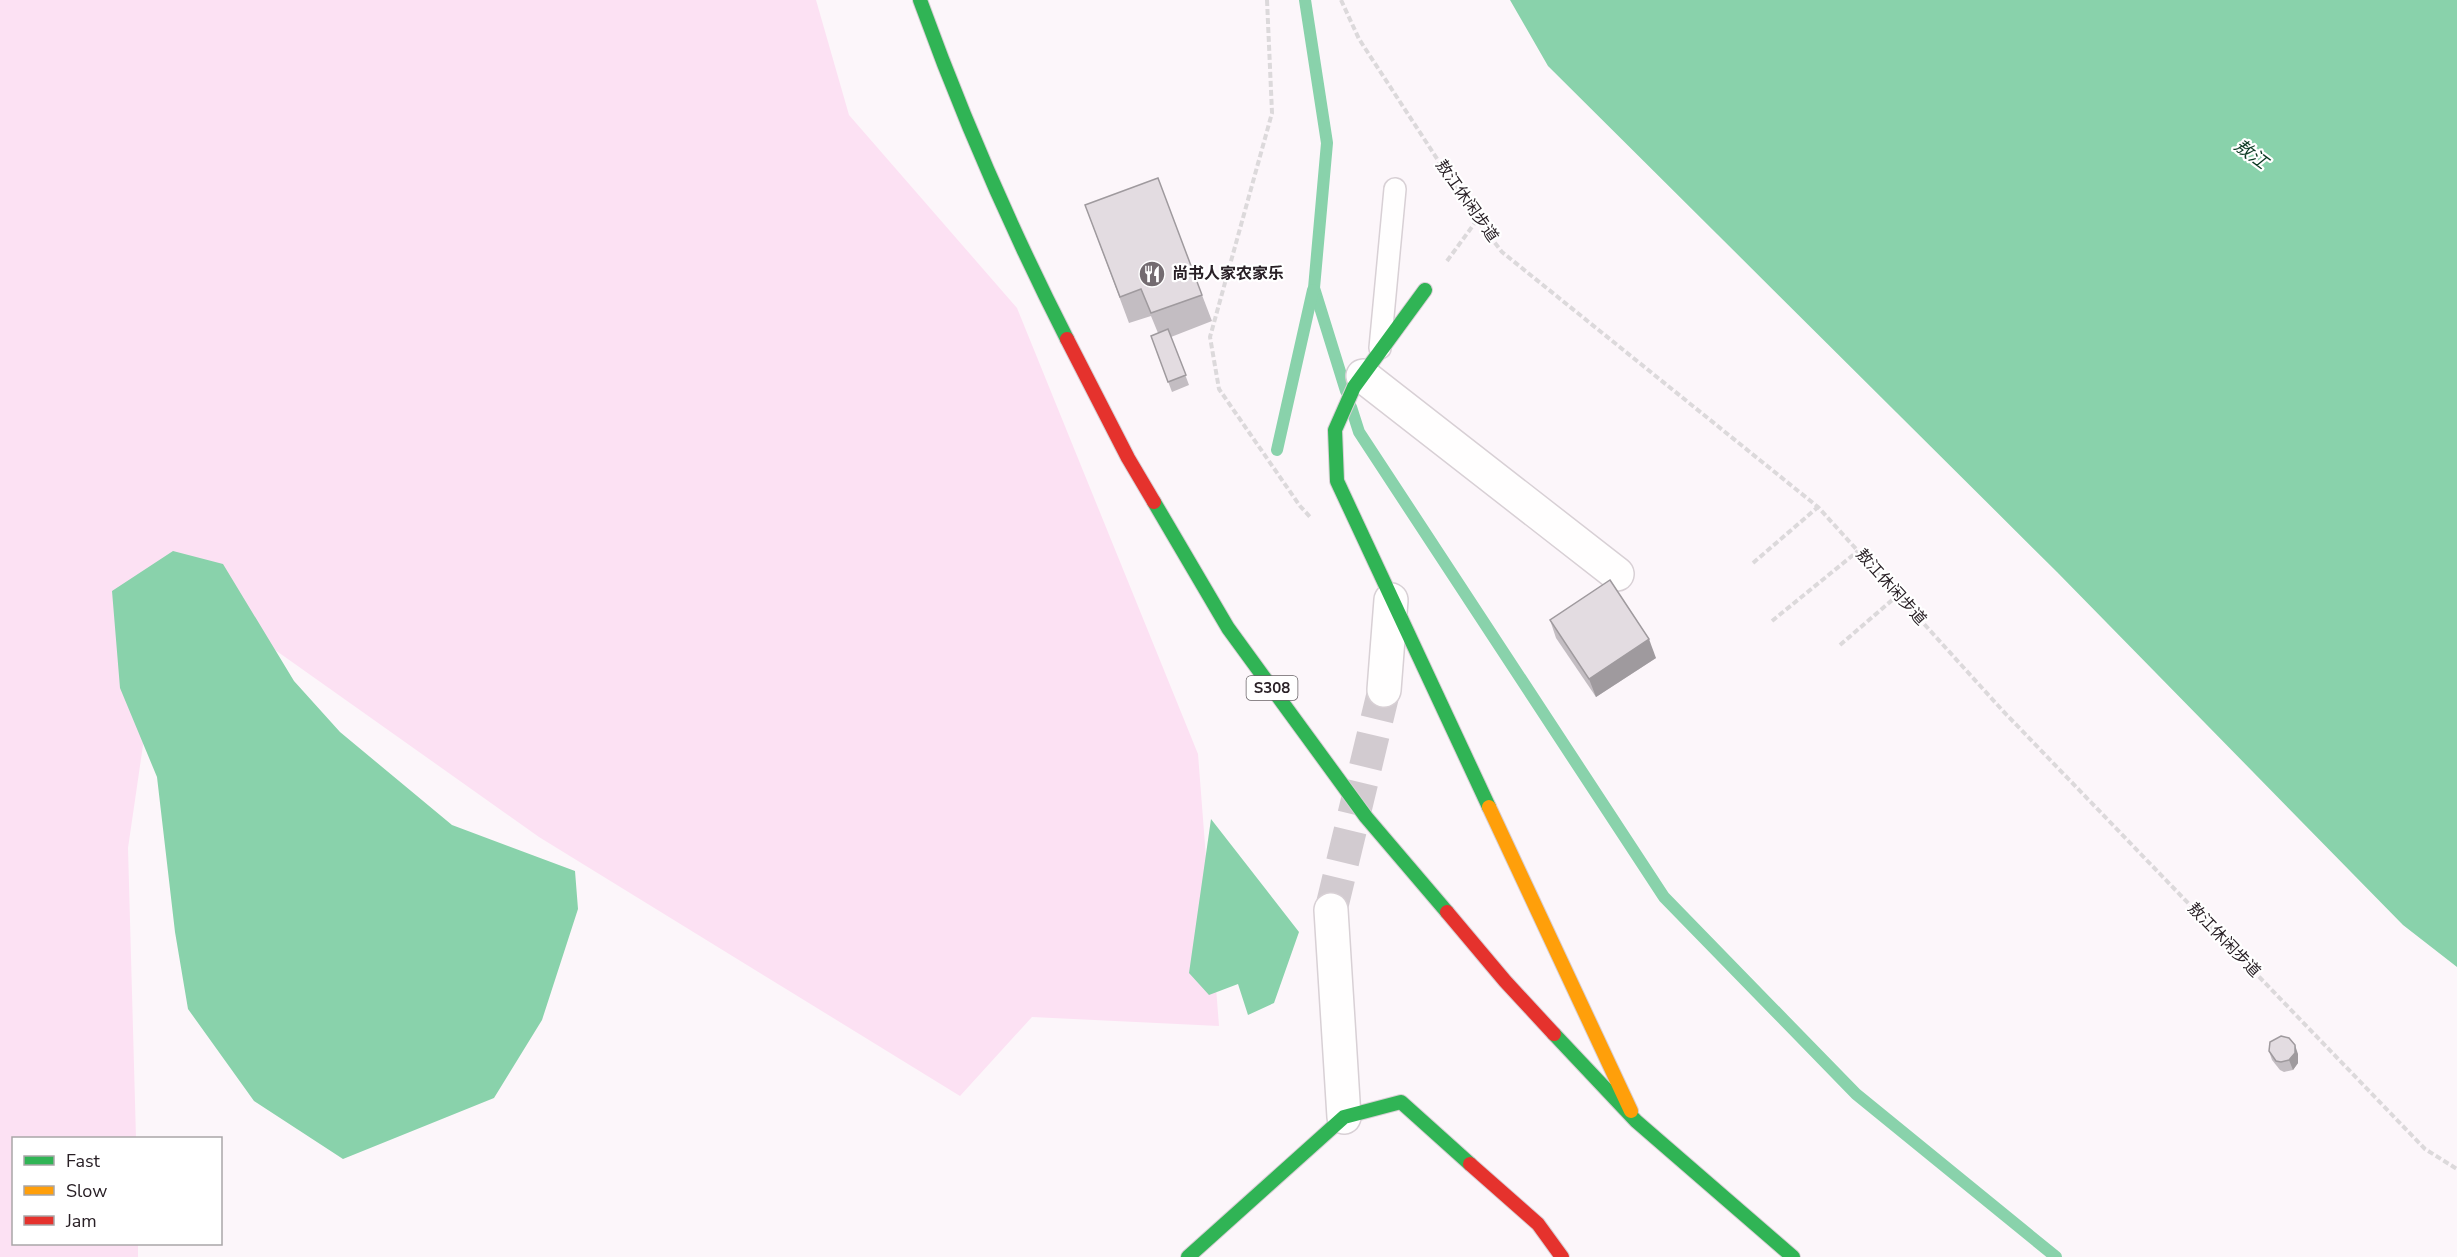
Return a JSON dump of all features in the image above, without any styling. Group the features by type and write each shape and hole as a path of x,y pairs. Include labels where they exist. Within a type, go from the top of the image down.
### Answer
{"main road":[{"name":"S308","path":"920,0 949,81 1034,274 1128,458 1228,628 1366,817 1504,981 1636,1121 1793,1257"},
{"path":"1425,290 1365,371 1335,430 1337,481 1636,1121"},
{"path":"1188,1257 1344,1117 1401,1102 1538,1224 1562,1257"}],"street":[{"path":"1365,371 1617,574"},
{"path":"1384,690 1391,600"},
{"path":"1331,910 1344,1117"}],"lane":[{"path":"1365,371 1395,189"}],"path":[{"path":"1267,0 1272,113 1210,337 1219,389 1300,506 1316,524"},
{"name":"敖江休闲步道","path":"1341,0 1359,39 1478,220 1502,252 1818,507 2003,711 2425,1149 2457,1169"},
{"path":"1425,290 1478,220"},
{"path":"1753,563 1818,507"},
{"path":"1772,621 1858,551"},
{"path":"1840,645 1898,595"}],"shaded area":[{"path":"0,0 816,0 849,115 1017,308 1198,754 1219,1026 1032,1017 960,1096 539,837 168,574 128,848 136,1137 12,1137 12,1245 138,1245 138,1257 0,1257"}],"water":[{"name":"敖江","path":"1510,0 2457,0 2457,967 2403,925 2057,572 1548,66"},
{"path":"173,551 223,564 294,681 340,732 452,825 575,871 578,909 542,1020 494,1098 343,1159 254,1101 188,1009 175,932 157,777 120,688 112,591"},
{"path":"1211,819 1299,932 1274,1003 1248,1015 1238,984 1209,995 1189,973"}],"building":[{"name":"尚书人家农家乐","path":"1158,178 1202,295 1151,313 1141,289 1120,297 1085,205"},
{"path":"1168,329 1186,375 1168,382 1151,336"},
{"path":"1610,580 1649,639 1589,679 1550,620"},
{"path":"2281,1036 2289,1038 2295,1045 2295,1053 2289,1060 2281,1062 2276,1061 2269,1051 2270,1042"}],"waterway":[{"path":"1305,0 1327,143 1314,288 1346,391"},
{"path":"1277,450 1313,290"},
{"path":"1351,407 1359,432 1664,897 1856,1094 2056,1257"}],"tunnel":[{"path":"1331,910 1384,690"}],"traffic: fast":[{"path":"920,0 988,172 1067,339"},
{"path":"1425,290 1354,387 1335,430 1337,481 1489,807"},
{"path":"1154,502 1228,628 1366,817 1447,912"},
{"path":"1554,1034 1636,1121 1793,1257"},
{"path":"1188,1257 1344,1117 1401,1102 1470,1164"}],"traffic: slow":[{"path":"1489,807 1631,1111"}],"traffic: jam":[{"path":"1067,339 1128,458 1154,502"},
{"path":"1447,912 1505,981 1554,1034"},
{"path":"1470,1164 1538,1224 1562,1257"}],"place":[{"name":"尚书人家农家乐","path":"1152,274"}]}
